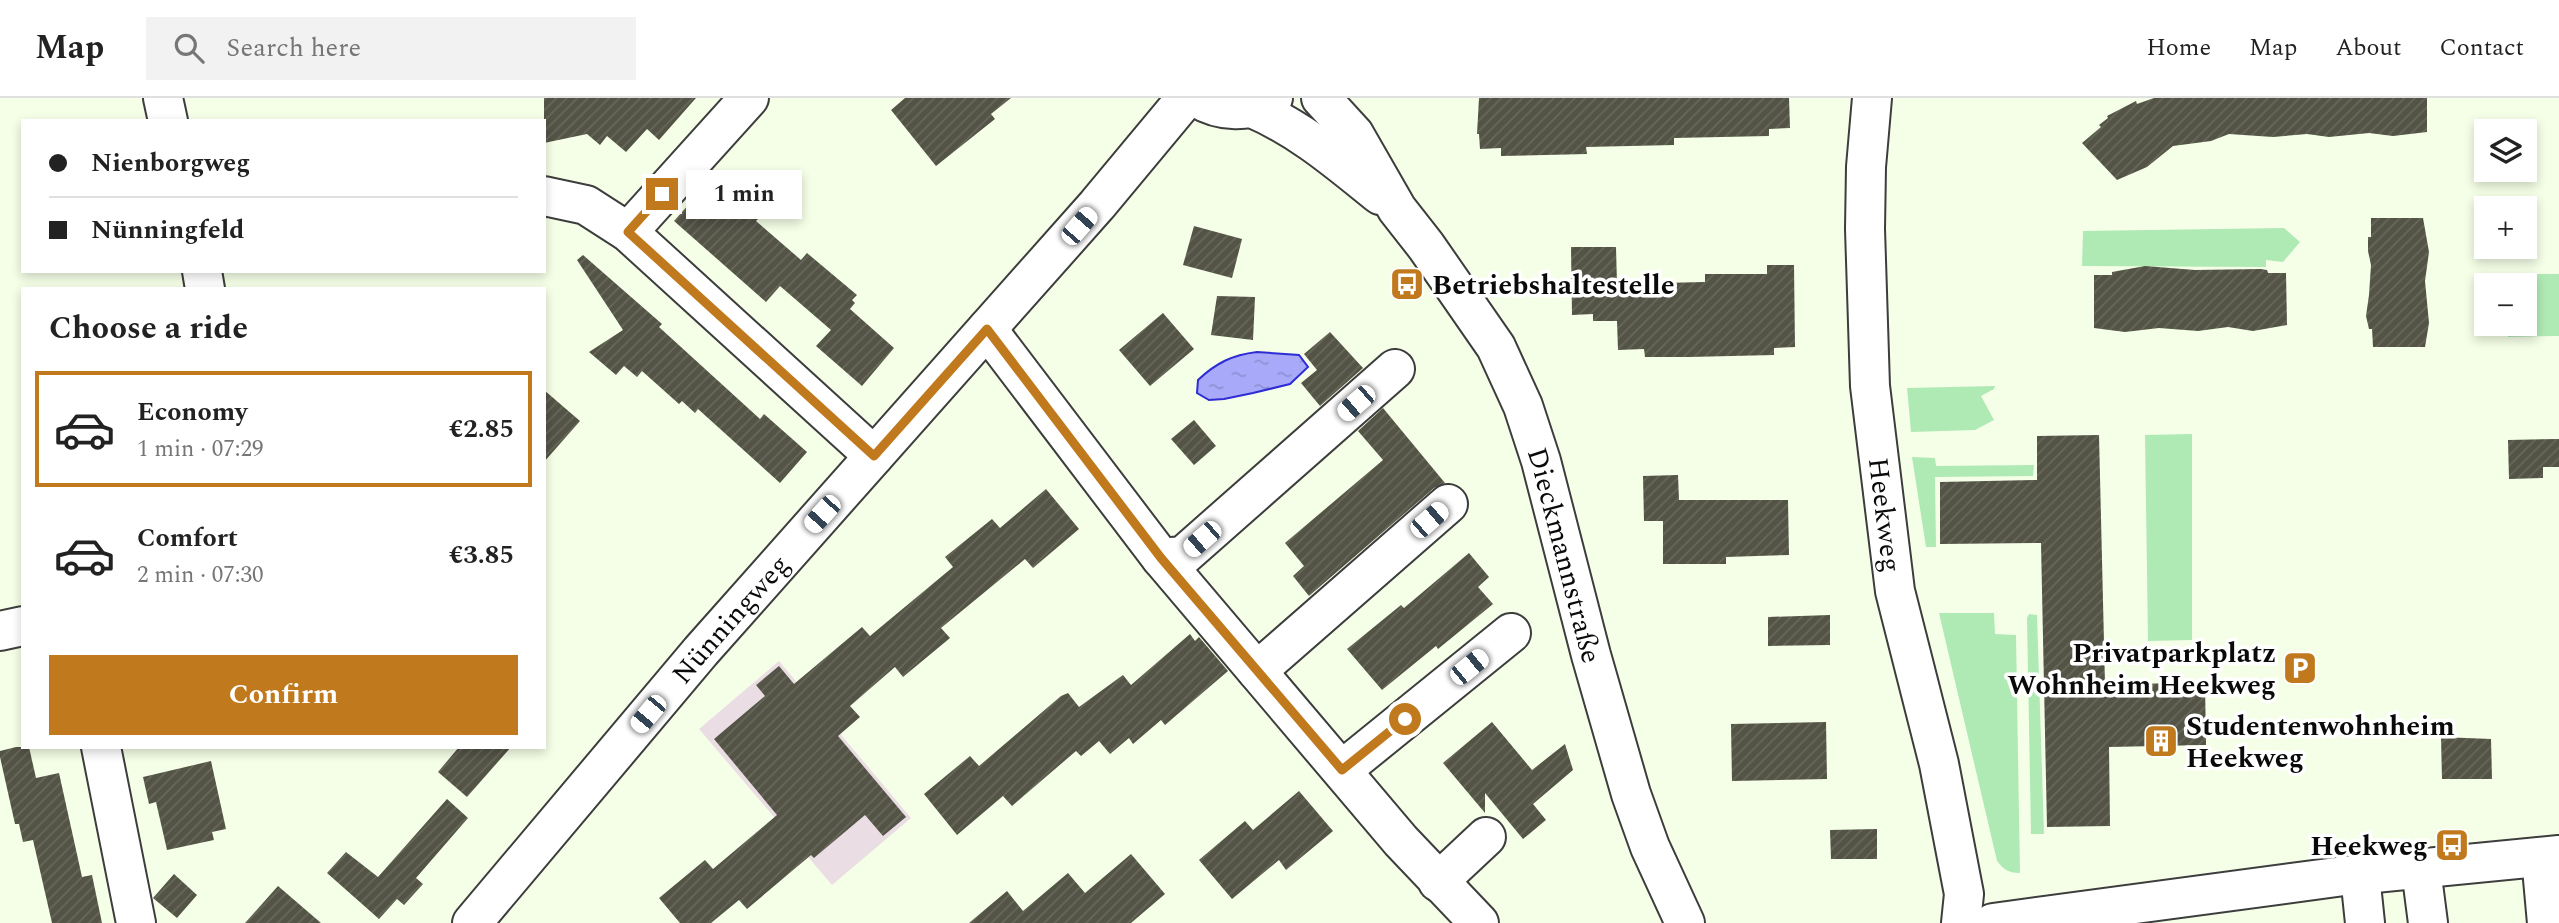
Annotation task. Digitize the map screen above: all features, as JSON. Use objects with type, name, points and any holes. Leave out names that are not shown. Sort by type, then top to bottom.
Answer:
[{"type":"street","points":[[163,98],[168,119]]},
{"type":"street","points":[[628,232],[749,98]]},
{"type":"street","name":"Nünningweg","points":[[472,923],[701,651],[1097,205],[1186,98]]},
{"type":"street","name":"Dieckmannstraße","points":[[1197,98],[1209,105],[1230,110],[1262,103],[1274,118],[1312,140],[1397,209]]},
{"type":"street","name":"Dieckmannstraße","points":[[1321,98],[1354,134],[1397,209],[1447,275],[1496,347],[1524,407],[1541,461],[1630,794],[1650,847],[1685,923]]},
{"type":"street","name":"Heekweg","points":[[1872,98],[1864,229],[1870,386],[1895,591],[1939,764],[1964,894],[1961,923]]},
{"type":"street","points":[[546,197],[586,205],[628,232],[874,456]]},
{"type":"street","points":[[987,329],[1161,558],[1438,882],[1479,923]]},
{"type":"street","points":[[1161,558],[1183,556],[1395,369]]},
{"type":"street","points":[[1257,671],[1448,504]]},
{"type":"street","points":[[0,631],[21,626]]},
{"type":"street","points":[[1342,770],[1511,633]]},
{"type":"street","points":[[101,749],[136,923]]},
{"type":"street","points":[[1438,882],[1486,837]]},
{"type":"street","points":[[1993,923],[2043,919],[2421,869],[2554,845],[2547,923]]},
{"type":"street","points":[[2421,869],[2428,923]]},
{"type":"street","points":[[2360,875],[2365,923]]},
{"type":"shaded area","points":[[779,661],[911,818],[832,885],[699,729]]},
{"type":"green space","points":[[2284,228],[2300,242],[2283,262],[2266,260],[2266,267],[2082,266],[2083,231]]},
{"type":"green space","points":[[2537,274],[2559,274],[2559,336],[2508,337],[2537,336]]},
{"type":"green space","points":[[1995,386],[1981,396],[1994,420],[1975,430],[1911,432],[1907,388]]},
{"type":"green space","points":[[2192,434],[2192,640],[2148,641],[2145,435]]},
{"type":"green space","points":[[1912,457],[1935,458],[1936,466],[2034,465],[2033,476],[1935,477],[1936,547],[1926,547]]},
{"type":"green space","points":[[1939,613],[1994,613],[1995,634],[2016,635],[2020,873],[2007,870],[1997,861]]},
{"type":"green space","points":[[2029,614],[2037,615],[2044,834],[2031,834]]},
{"type":"water","points":[[1257,352],[1299,355],[1308,367],[1290,384],[1253,393],[1209,400],[1197,393],[1198,380],[1211,369],[1240,355]]},
{"type":"building","points":[[544,98],[696,98],[659,140],[647,129],[626,152],[607,136],[600,145],[587,134],[546,143]]},
{"type":"building","points":[[905,98],[1011,98],[991,114],[995,119],[936,166],[891,110]]},
{"type":"building","points":[[1479,98],[1789,98],[1790,128],[1769,129],[1769,136],[1674,138],[1674,145],[1586,147],[1587,154],[1501,156],[1501,148],[1480,149],[1477,134]]},
{"type":"building","points":[[2154,98],[2427,98],[2427,132],[2393,136],[2369,133],[2329,137],[2307,134],[2273,137],[2229,134],[2211,141],[2173,146],[2147,167],[2117,180],[2082,143],[2101,127],[2099,125],[2107,116],[2136,101],[2137,104]]},
{"type":"building","points":[[716,174],[752,205],[749,208],[760,217],[756,221],[801,260],[807,253],[857,295],[852,300],[855,303],[850,309],[894,348],[862,386],[816,346],[831,330],[780,286],[766,302],[674,221]]},
{"type":"building","points":[[2371,218],[2423,218],[2429,252],[2425,281],[2429,323],[2425,347],[2373,347],[2372,329],[2369,329],[2366,316],[2371,265],[2368,237],[2371,237]]},
{"type":"building","points":[[1194,226],[1242,239],[1232,278],[1183,265]]},
{"type":"building","points":[[1571,247],[1616,247],[1617,284],[1705,282],[1705,274],[1767,274],[1767,265],[1794,265],[1795,347],[1774,348],[1774,355],[1689,357],[1645,357],[1644,349],[1618,350],[1617,321],[1593,321],[1593,314],[1572,315]]},
{"type":"building","points":[[583,255],[662,324],[659,327],[760,419],[764,414],[807,452],[780,483],[698,409],[695,413],[682,401],[679,404],[642,371],[637,377],[624,366],[616,375],[589,352],[623,330],[577,260]]},
{"type":"building","points":[[2145,266],[2195,270],[2261,269],[2267,270],[2268,273],[2286,273],[2287,325],[2253,331],[2228,327],[2198,331],[2159,328],[2125,332],[2094,328],[2094,275],[2112,275],[2112,272]]},
{"type":"building","points":[[1217,296],[1255,297],[1253,340],[1211,335]]},
{"type":"building","points":[[1163,313],[1194,349],[1150,386],[1119,350]]},
{"type":"building","points":[[1330,332],[1363,368],[1320,406],[1301,383],[1317,370],[1304,354]]},
{"type":"building","points":[[546,392],[580,421],[546,460]]},
{"type":"building","points":[[1383,408],[1445,483],[1434,488],[1309,596],[1293,576],[1304,566],[1285,543],[1383,460],[1358,431]]},
{"type":"building","points":[[1194,420],[1216,446],[1194,465],[1171,439]]},
{"type":"building","points":[[2099,435],[2105,684],[2205,683],[2206,745],[2109,747],[2110,826],[2047,827],[2041,543],[1940,544],[1940,482],[2037,480],[2037,436]]},
{"type":"building","points":[[2559,439],[2559,467],[2543,467],[2543,478],[2509,479],[2508,440]]},
{"type":"building","points":[[1678,475],[1679,500],[1788,500],[1789,555],[1726,557],[1726,564],[1663,564],[1663,521],[1644,521],[1643,476]]},
{"type":"building","points":[[1046,489],[1079,529],[1033,568],[1025,559],[941,628],[950,638],[903,677],[895,667],[850,706],[860,717],[838,736],[906,817],[883,836],[865,815],[814,858],[811,855],[747,909],[739,900],[711,923],[680,923],[659,898],[705,860],[713,869],[777,815],[714,739],[765,696],[756,685],[779,666],[794,684],[862,627],[870,636],[953,567],[945,557],[992,519],[1000,528]]},
{"type":"building","points":[[1469,553],[1489,577],[1478,587],[1493,604],[1382,690],[1347,649],[1401,605],[1404,608]]},
{"type":"building","points":[[1830,615],[1830,645],[1768,646],[1768,617]]},
{"type":"building","points":[[1190,634],[1195,641],[1199,637],[1228,671],[1165,725],[1161,720],[1133,744],[1129,738],[1110,754],[1099,741],[1081,756],[1076,751],[1012,806],[1003,796],[957,835],[924,794],[970,756],[979,766],[1061,696],[1068,693],[1079,707],[1123,675],[1131,685]]},
{"type":"building","points":[[1492,722],[1532,770],[1565,744],[1573,770],[1533,804],[1546,820],[1523,839],[1485,793],[1485,813],[1443,763]]},
{"type":"building","points":[[1826,722],[1827,779],[1732,781],[1731,724]]},
{"type":"building","points":[[2441,737],[2491,739],[2492,779],[2442,779]]},
{"type":"building","points":[[16,747],[29,749],[36,778],[59,773],[82,877],[92,875],[102,923],[52,923],[33,840],[23,842],[19,824],[15,824],[0,751]]},
{"type":"building","points":[[457,749],[509,749],[467,797],[438,772]]},
{"type":"building","points":[[211,761],[226,829],[212,832],[214,840],[167,850],[156,802],[149,804],[143,777]]},
{"type":"building","points":[[1299,791],[1333,831],[1286,870],[1279,860],[1232,899],[1199,860],[1245,821],[1253,830]]},
{"type":"building","points":[[447,799],[468,818],[416,878],[423,884],[404,905],[397,899],[379,919],[327,873],[346,852],[378,877]]},
{"type":"building","points":[[1877,829],[1877,859],[1831,859],[1830,830]]},
{"type":"building","points":[[1131,854],[1165,894],[1131,923],[969,923],[1007,891],[1023,911],[1068,873],[1085,893]]},
{"type":"building","points":[[174,874],[197,895],[177,918],[153,898]]},
{"type":"building","points":[[278,886],[321,923],[245,923]]},
{"type":"place","name":"Betriebshaltestelle","points":[[1407,284]]},
{"type":"place","name":"Privatparkplatz Wohnheim Heekweg","points":[[2300,668]]},
{"type":"place","name":"Studentenwohnheim Heekweg","points":[[2161,741]]},
{"type":"place","name":"Heekweg","points":[[2452,845]]},
{"type":"route","points":[[662,194],[628,232],[874,456],[987,329],[1134,525],[1342,770],[1405,719]]}]
